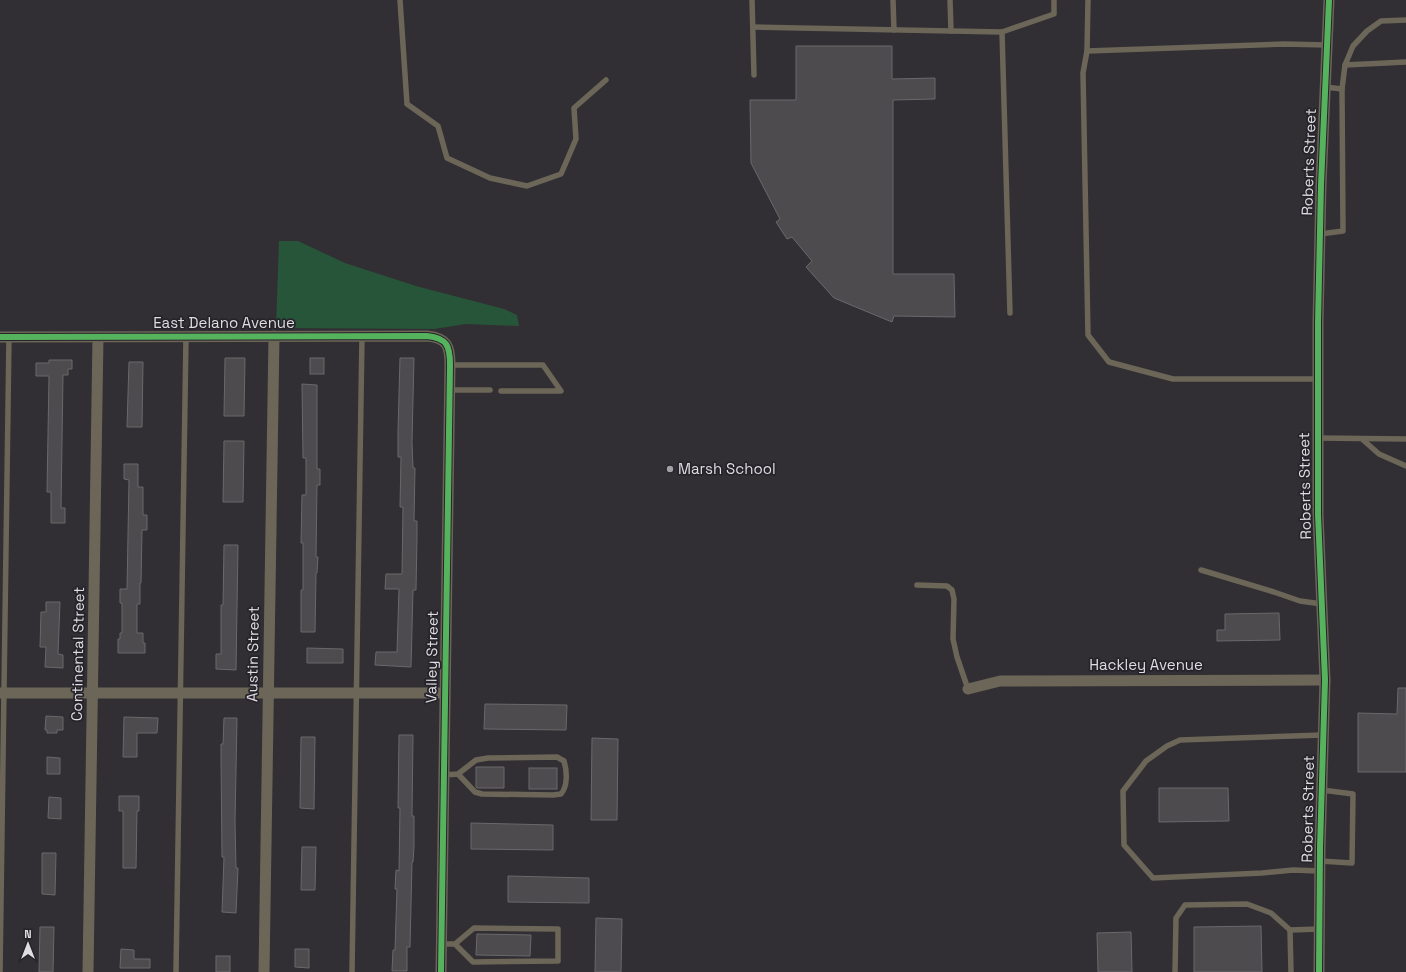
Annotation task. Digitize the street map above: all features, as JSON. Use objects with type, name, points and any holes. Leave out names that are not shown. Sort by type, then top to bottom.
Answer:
[{"type":"street","name":"Roberts Street","points":[[1320,972],[1320,866],[1325,680],[1318,514],[1318,379],[1320,234],[1329,0]]},
{"type":"street","name":"Austin Street","points":[[264,972],[274,336]]},
{"type":"street","name":"East Delano Avenue","points":[[4,337],[362,336],[433,337],[439,338],[447,343]]},
{"type":"street","name":"Continental Street","points":[[88,972],[98,337]]},
{"type":"street","name":"Valley Street","points":[[441,972],[444,693],[450,390],[449,348],[447,343]]},
{"type":"street","name":"Hackley Avenue","points":[[968,690],[1000,681],[1325,680]]},
{"type":"street","points":[[2,693],[444,693]]},
{"type":"lane","points":[[400,0],[407,104],[438,126],[447,158],[490,178],[527,186],[561,174],[576,139],[574,108],[606,80]]},
{"type":"lane","points":[[752,0],[754,75]]},
{"type":"lane","points":[[893,0],[894,30]]},
{"type":"lane","points":[[950,0],[952,31]]},
{"type":"lane","points":[[753,27],[1002,32],[1054,14],[1054,0]]},
{"type":"lane","points":[[1088,0],[1087,51],[1083,72],[1088,335],[1109,362],[1173,379],[1318,379]]},
{"type":"lane","points":[[1320,234],[1343,231],[1342,89],[1345,65],[1353,46],[1367,31],[1381,21],[1406,20]]},
{"type":"lane","points":[[1002,32],[1010,313]]},
{"type":"lane","points":[[1087,51],[1284,44],[1327,45]]},
{"type":"lane","points":[[1345,65],[1406,62]]},
{"type":"lane","points":[[1325,87],[1342,89]]},
{"type":"lane","points":[[352,972],[362,336]]},
{"type":"lane","points":[[0,972],[4,337]]},
{"type":"lane","points":[[176,972],[186,337]]},
{"type":"lane","points":[[450,366],[544,365],[561,391],[501,391]]},
{"type":"lane","points":[[450,390],[490,390]]},
{"type":"lane","points":[[1318,438],[1406,439]]},
{"type":"lane","points":[[1362,438],[1379,454],[1406,466]]},
{"type":"lane","points":[[1201,570],[1300,601],[1322,604]]},
{"type":"lane","points":[[917,585],[947,586],[952,590],[954,599],[953,638],[957,657],[968,690]]},
{"type":"lane","points":[[1322,790],[1353,794],[1352,862],[1262,873],[1153,878],[1124,845],[1123,791],[1146,761],[1167,746],[1180,740],[1323,735]]},
{"type":"lane","points":[[444,774],[458,774],[476,760],[488,758],[557,757],[564,761],[566,769],[565,790],[562,794],[482,794],[475,792],[458,774]]},
{"type":"lane","points":[[1175,972],[1176,918],[1186,905],[1247,904],[1271,913],[1290,930],[1320,929]]},
{"type":"lane","points":[[441,944],[455,944],[474,928],[558,929],[558,961],[473,962],[455,944]]},
{"type":"lane","points":[[1290,930],[1291,972]]},
{"type":"green space","points":[[279,241],[298,241],[345,263],[416,286],[504,309],[517,315],[519,326],[466,324],[434,329],[276,328]]},
{"type":"building","points":[[796,46],[892,46],[892,79],[935,78],[935,99],[893,100],[893,274],[954,274],[955,317],[894,316],[892,322],[834,298],[806,267],[812,261],[792,237],[787,239],[776,222],[780,219],[751,163],[750,100],[796,100]]},
{"type":"building","points":[[225,358],[245,358],[244,416],[224,416]]},
{"type":"building","points":[[310,358],[324,358],[324,374],[310,374]]},
{"type":"building","points":[[400,358],[414,358],[412,442],[413,468],[415,468],[414,521],[417,521],[417,537],[416,590],[413,590],[411,667],[375,665],[376,652],[397,652],[399,589],[385,589],[386,574],[402,574],[403,507],[400,507],[401,457],[398,457]]},
{"type":"building","points":[[49,360],[72,360],[72,369],[68,369],[68,375],[63,375],[61,508],[65,508],[65,523],[51,523],[51,492],[47,492],[49,376],[36,376],[36,363],[49,363]]},
{"type":"building","points":[[129,362],[143,362],[142,427],[127,427]]},
{"type":"building","points":[[302,384],[317,385],[317,469],[320,469],[320,485],[317,485],[316,557],[318,557],[316,573],[315,632],[301,632],[301,590],[303,590],[303,543],[301,543],[302,495],[306,495],[306,458],[303,458]]},
{"type":"building","points":[[224,441],[244,441],[243,502],[223,502]]},
{"type":"building","points":[[124,464],[138,464],[138,487],[143,487],[143,515],[147,515],[147,530],[142,530],[140,604],[137,604],[137,633],[143,633],[145,653],[118,653],[118,639],[120,639],[120,633],[122,633],[122,603],[120,603],[120,589],[127,589],[129,480],[124,479]]},
{"type":"building","points":[[224,545],[238,545],[236,670],[216,669],[216,654],[221,654],[221,605],[223,605]]},
{"type":"building","points":[[46,602],[60,602],[58,654],[63,655],[63,668],[45,667],[46,647],[40,647],[41,612],[46,612]]},
{"type":"building","points":[[1279,613],[1280,640],[1217,641],[1217,630],[1225,630],[1225,614]]},
{"type":"building","points":[[307,648],[343,649],[343,663],[307,663]]},
{"type":"building","points":[[1398,688],[1406,688],[1406,772],[1358,772],[1358,713],[1397,714]]},
{"type":"building","points":[[485,704],[567,705],[566,730],[484,729]]},
{"type":"building","points":[[46,716],[63,717],[63,730],[57,730],[57,733],[47,733],[47,730],[45,730]]},
{"type":"building","points":[[124,717],[158,718],[157,733],[137,733],[137,757],[123,757]]},
{"type":"building","points":[[224,718],[237,718],[235,822],[236,868],[238,868],[236,913],[222,912],[224,857],[222,857],[221,744],[223,744]]},
{"type":"building","points":[[399,735],[413,735],[412,816],[414,816],[414,847],[412,862],[410,947],[407,947],[407,971],[392,971],[393,950],[395,950],[397,889],[395,889],[396,870],[399,871]]},
{"type":"building","points":[[301,737],[315,737],[314,809],[300,808]]},
{"type":"building","points":[[592,738],[618,739],[617,820],[591,820]]},
{"type":"building","points":[[47,757],[60,758],[60,774],[47,774]]},
{"type":"building","points":[[476,767],[504,767],[504,788],[477,788]]},
{"type":"building","points":[[529,768],[557,768],[557,789],[529,789]]},
{"type":"building","points":[[1159,788],[1228,788],[1229,821],[1159,822]]},
{"type":"building","points":[[119,796],[139,796],[139,811],[137,811],[136,868],[123,868],[123,811],[119,811]]},
{"type":"building","points":[[49,797],[61,798],[61,819],[48,818]]},
{"type":"building","points":[[471,823],[553,825],[553,850],[471,849]]},
{"type":"building","points":[[302,847],[316,847],[315,890],[301,890]]},
{"type":"building","points":[[42,853],[56,853],[55,895],[42,894]]},
{"type":"building","points":[[508,876],[589,878],[589,903],[508,902]]},
{"type":"building","points":[[596,918],[622,919],[621,972],[595,972]]},
{"type":"building","points":[[1261,926],[1262,972],[1194,972],[1194,927]]},
{"type":"building","points":[[40,927],[54,927],[53,972],[39,972]]},
{"type":"building","points":[[1131,932],[1132,972],[1098,972],[1097,933]]},
{"type":"building","points":[[477,934],[531,935],[530,956],[476,955]]},
{"type":"building","points":[[121,949],[134,950],[134,959],[150,959],[150,968],[120,968]]},
{"type":"building","points":[[295,949],[309,949],[309,968],[295,967]]},
{"type":"building","points":[[216,956],[230,956],[230,972],[216,972]]},
{"type":"cycle path","points":[[1319,972],[1320,848],[1325,680],[1318,514],[1318,323],[1321,185],[1329,0]]},
{"type":"cycle path","points":[[0,337],[427,336],[444,341],[448,348],[450,365],[441,972]]},
{"type":"place","name":"Marsh School","points":[[670,469]]}]
